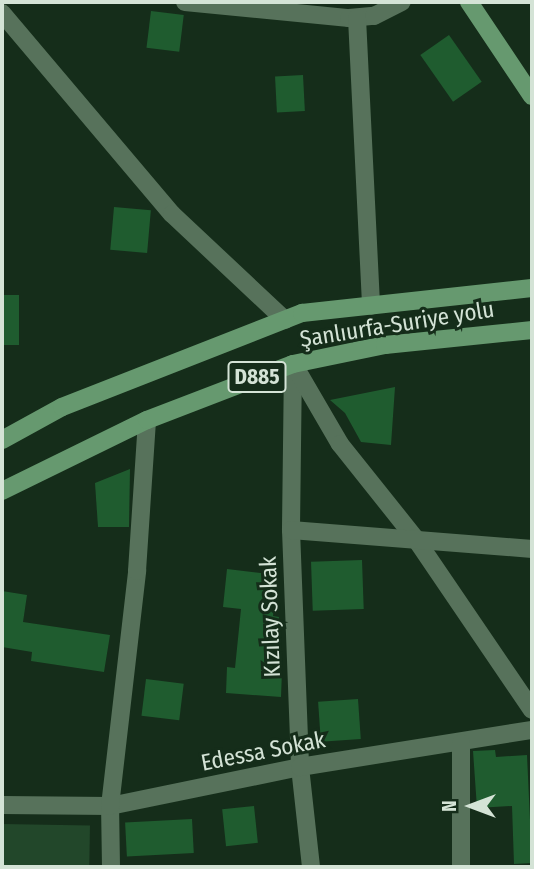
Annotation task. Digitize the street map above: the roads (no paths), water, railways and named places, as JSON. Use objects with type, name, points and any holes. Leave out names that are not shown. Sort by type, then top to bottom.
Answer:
[{"type":"main road","points":[[469,2],[532,96]]},
{"type":"main road","name":"Şanlıurfa-Suriye yolu","points":[[2,440],[62,407],[302,313],[532,288]]},
{"type":"main road","name":"Şanlıurfa-Suriye yolu","points":[[2,491],[146,420],[293,364],[385,345],[532,330]]},
{"type":"street","points":[[2,7],[7,2]]},
{"type":"street","points":[[186,2],[320,9],[357,18],[374,16],[402,2]]},
{"type":"street","points":[[2,13],[172,214],[285,320]]},
{"type":"street","points":[[357,18],[371,306]]},
{"type":"street","points":[[293,364],[340,444],[415,538],[532,710]]},
{"type":"street","name":"Kızılay Sokak","points":[[293,364],[291,530],[300,767],[311,867]]},
{"type":"street","points":[[111,867],[110,806],[137,571],[146,420]]},
{"type":"street","points":[[291,530],[532,549]]},
{"type":"street","name":"Edessa Sokak","points":[[2,805],[110,806],[300,767],[532,730]]},
{"type":"street","points":[[461,743],[461,867]]}]
